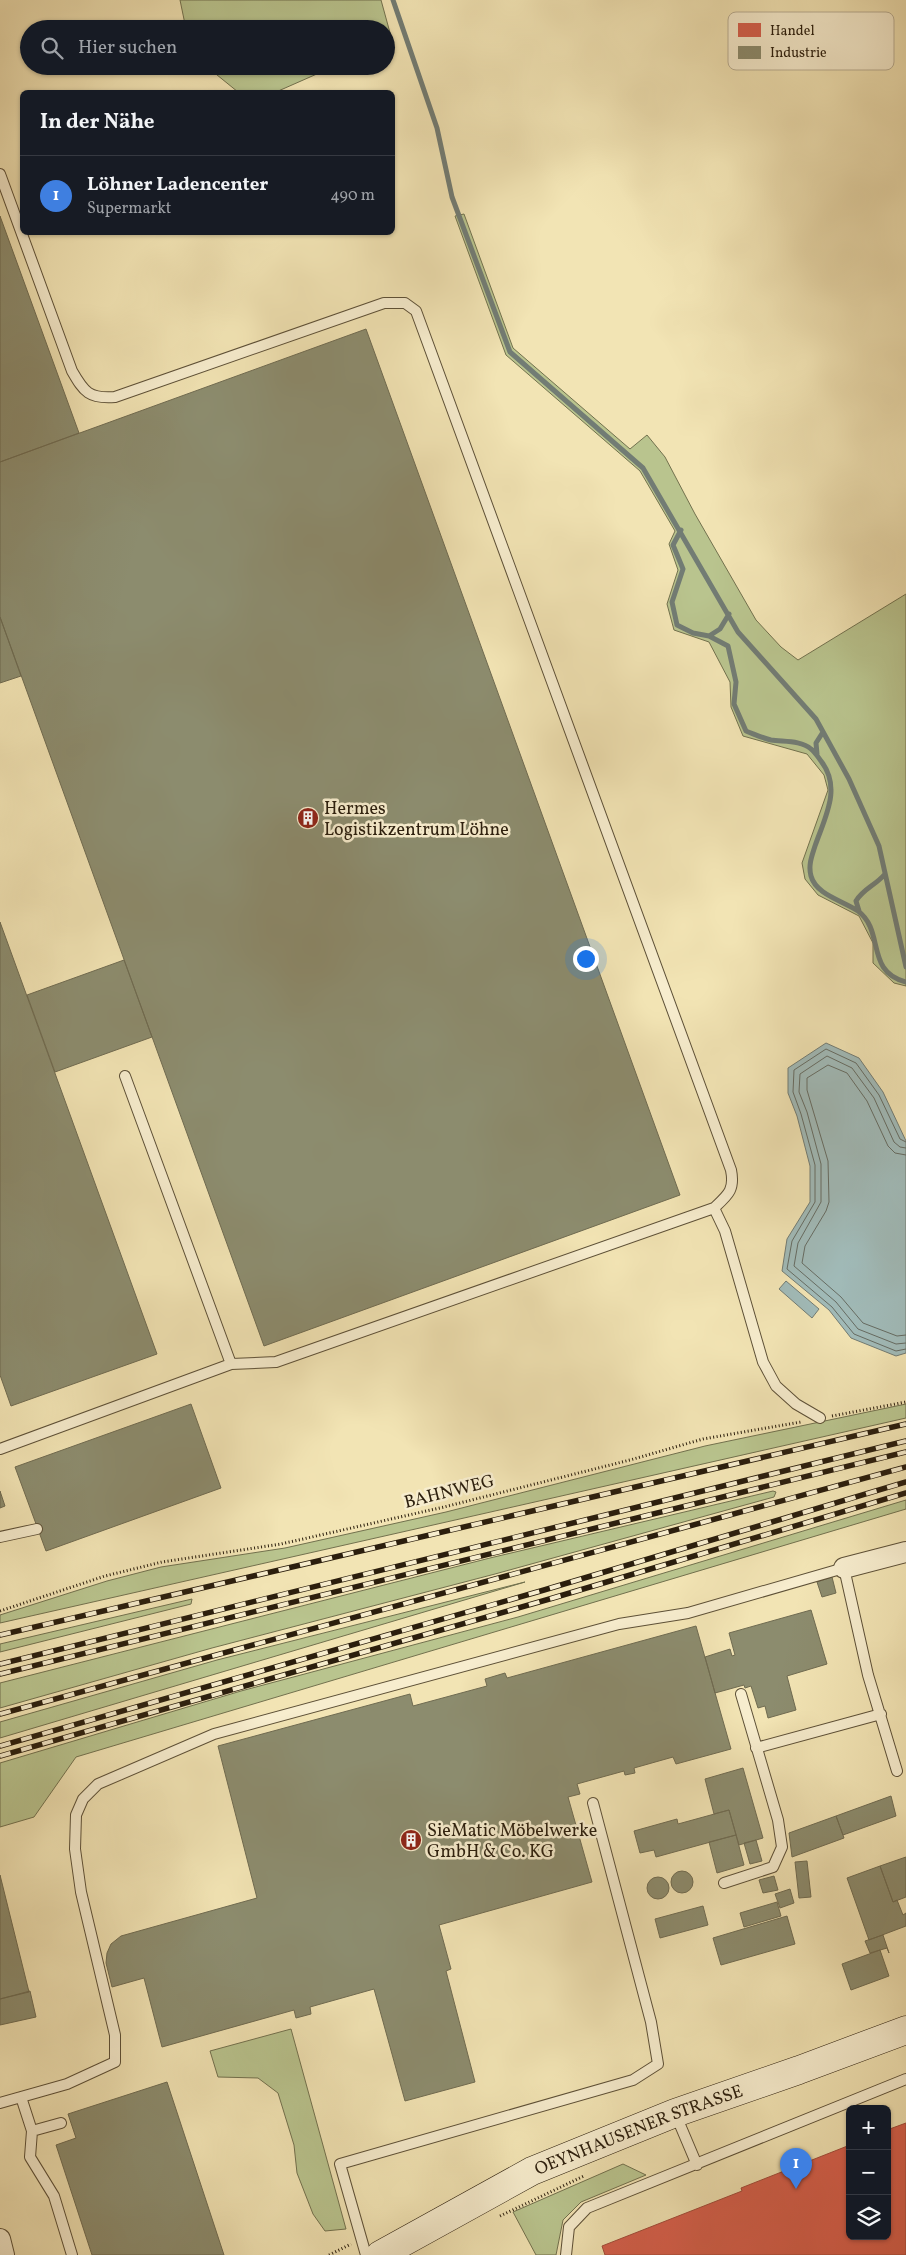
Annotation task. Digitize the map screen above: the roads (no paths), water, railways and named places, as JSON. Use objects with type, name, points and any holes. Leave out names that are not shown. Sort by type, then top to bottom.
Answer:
[{"type":"main road","name":"OEYNHAUSENER STRASSE","points":[[380,2255],[532,2171],[674,2113],[799,2070],[906,2030]]},
{"type":"street","points":[[844,1568],[906,1552]]},
{"type":"street","points":[[0,2239],[4,2255]]},
{"type":"lane","points":[[0,174],[20,229]]},
{"type":"lane","points":[[0,1449],[231,1364],[276,1362],[714,1208],[726,1197],[734,1184],[731,1170],[416,311],[405,304],[384,303],[376,305],[115,397],[99,398],[83,390],[72,371],[22,235]]},
{"type":"lane","points":[[125,1076],[231,1364]]},
{"type":"lane","points":[[714,1208],[725,1231],[763,1362],[776,1386],[796,1404],[820,1418]]},
{"type":"lane","points":[[0,1537],[38,1528]]},
{"type":"lane","points":[[0,2103],[67,2084],[115,2062],[114,2035],[81,1892],[75,1849],[76,1815],[83,1799],[98,1784],[214,1734],[619,1624],[688,1613],[844,1568],[868,1675],[897,1772]]},
{"type":"lane","points":[[724,1883],[773,1867],[782,1847],[778,1820],[741,1694]]},
{"type":"lane","points":[[756,1748],[881,1714]]},
{"type":"lane","points":[[366,2255],[340,2164],[633,2080],[658,2064],[651,2022],[593,1803]]},
{"type":"lane","points":[[566,2255],[569,2228],[587,2208],[906,2079]]},
{"type":"lane","points":[[21,2097],[32,2132],[30,2157],[54,2196],[72,2255]]},
{"type":"lane","points":[[674,2113],[696,2165]]},
{"type":"lane","points":[[32,2132],[61,2123]]},
{"type":"water","points":[[826,1043],[859,1058],[883,1092],[906,1141],[906,1353],[896,1356],[851,1338],[829,1310],[782,1271],[787,1239],[810,1202],[810,1166],[797,1116],[788,1093],[788,1068]]},
{"type":"water","points":[[786,1281],[819,1309],[812,1318],[779,1289]]},
{"type":"waterway","points":[[393,0],[437,128],[452,197],[510,352],[643,468],[738,632],[816,719],[849,779],[879,846],[906,967]]},
{"type":"waterway","points":[[681,530],[673,545],[683,569],[672,602],[677,625],[693,633],[709,636],[728,646],[736,682],[734,704],[746,731],[771,740],[802,744],[812,750],[821,761],[827,771],[831,792],[830,803],[811,861],[811,876],[814,883],[824,893],[852,907],[866,919],[885,970],[893,977],[906,982]]},
{"type":"waterway","points":[[709,636],[720,629],[729,614]]},
{"type":"waterway","points":[[817,754],[816,743],[823,732]]},
{"type":"waterway","points":[[859,911],[856,901],[885,874]]},
{"type":"railway","points":[[0,1635],[906,1424]]},
{"type":"railway","points":[[0,1664],[906,1441]]},
{"type":"railway","points":[[0,1674],[906,1452]]},
{"type":"railway","points":[[0,1714],[906,1467]]},
{"type":"railway","points":[[0,1746],[544,1590],[906,1482]]},
{"type":"railway","points":[[0,1756],[553,1598],[906,1493]]},
{"type":"place","name":"Hermes Logistikzentrum Löhne","points":[[308,818]]},
{"type":"place","name":"SieMatic Möbelwerke GmbH & Co. KG","points":[[411,1840]]},
{"type":"place","name":"Löhner Ladencenter","points":[[796,2189]]}]
